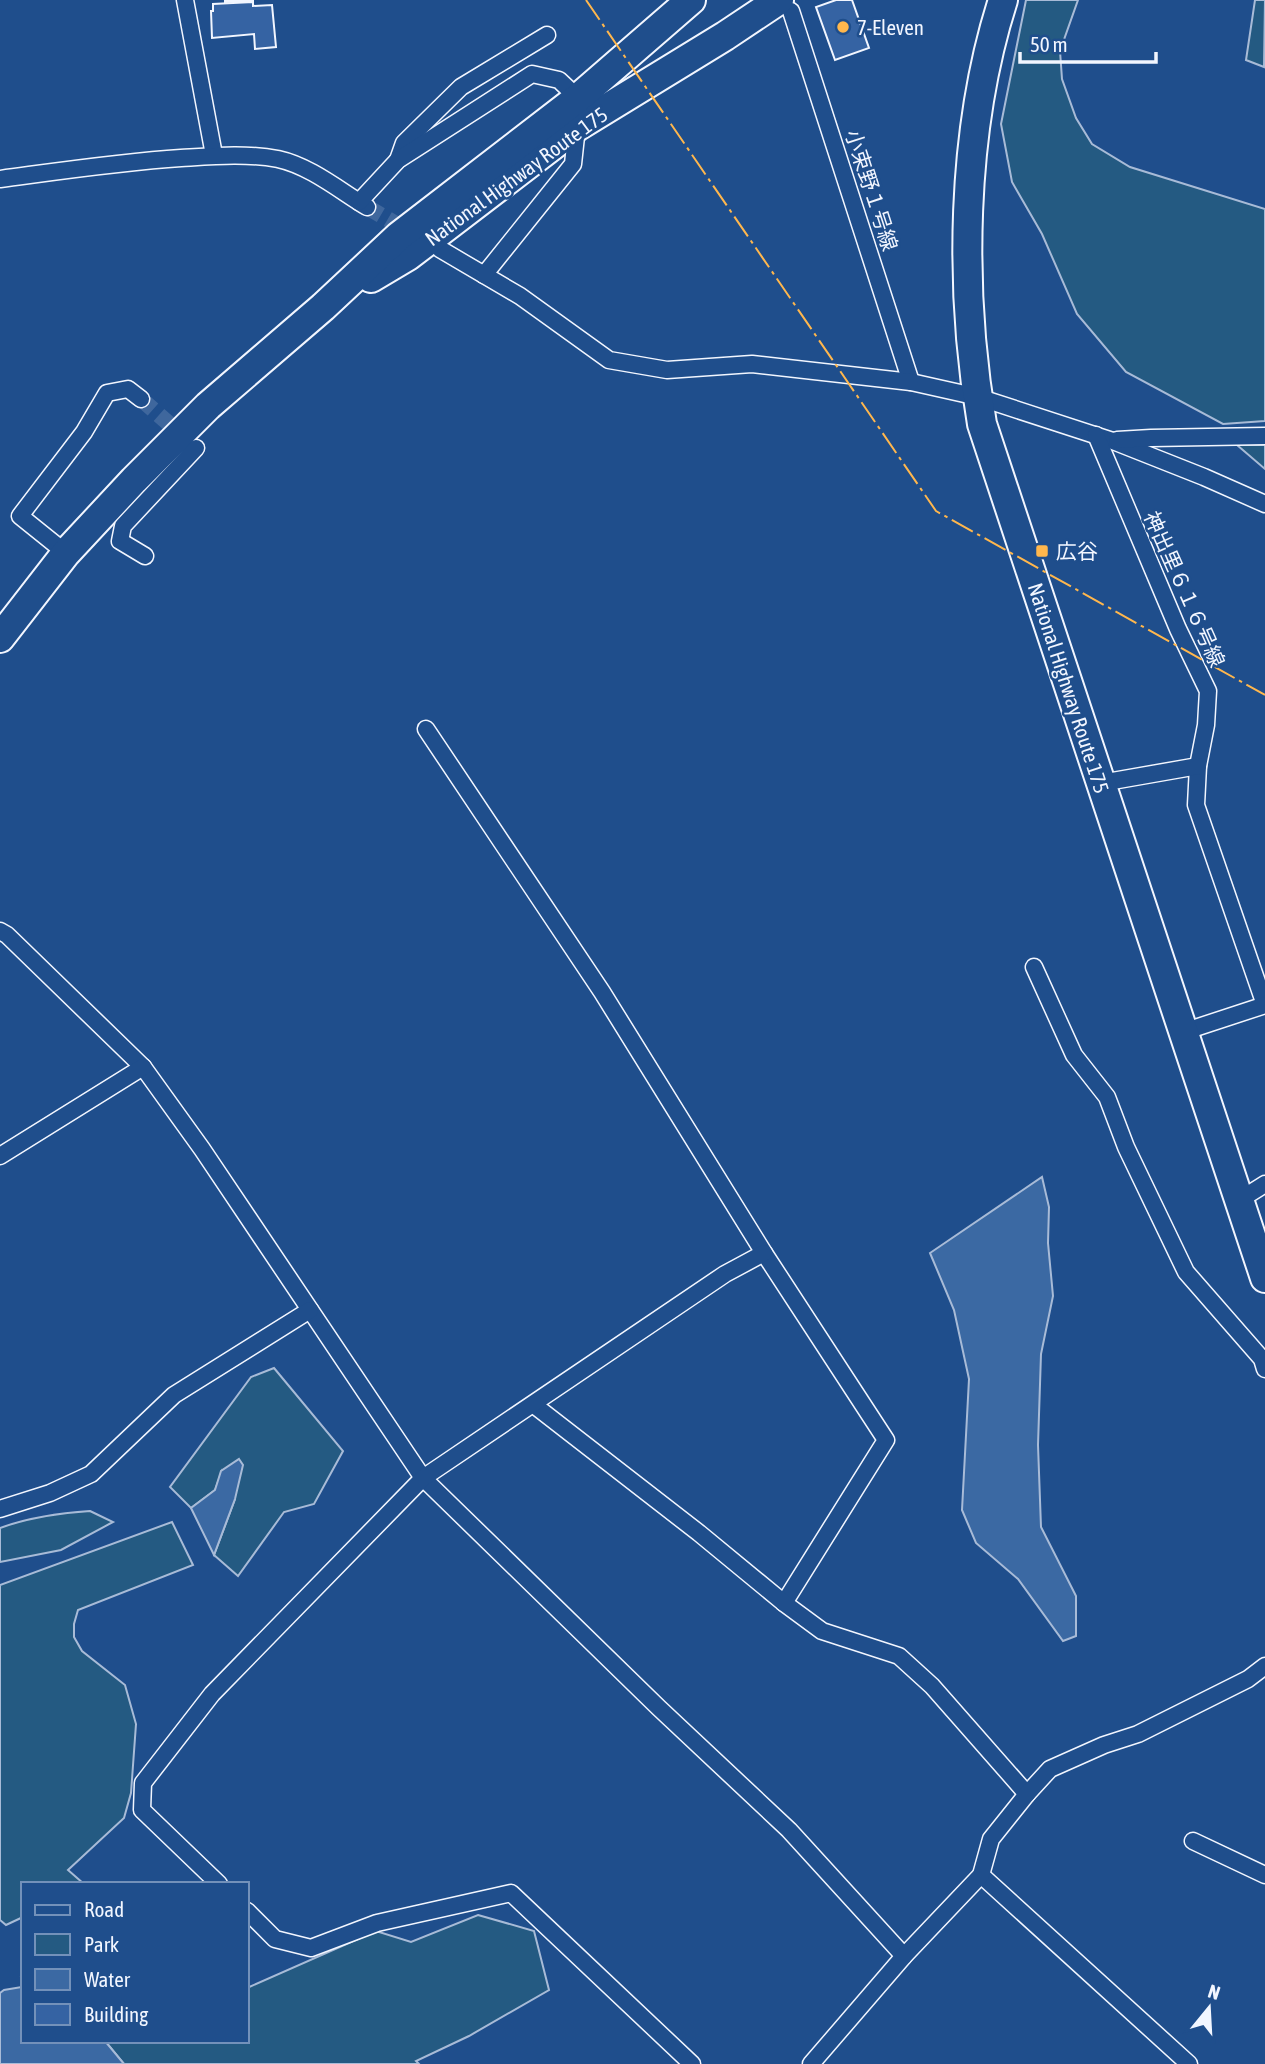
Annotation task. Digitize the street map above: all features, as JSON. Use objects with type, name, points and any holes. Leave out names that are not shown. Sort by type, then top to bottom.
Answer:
[{"type":"highway","name":"National Highway Route 175","points":[[0,638],[66,553],[208,405],[323,307],[399,236],[578,98],[691,0]]},
{"type":"highway","name":"National Highway Route 175","points":[[1003,0],[994,29],[978,113],[969,195],[968,305],[973,367],[982,424],[1265,1278]]},
{"type":"highway","name":"National Highway Route 175","points":[[323,307],[408,256],[578,125],[725,36],[785,6]]},
{"type":"street","points":[[185,0],[215,155]]},
{"type":"street","name":"小束野１号線","points":[[785,6],[891,314],[911,382]]},
{"type":"street","points":[[398,160],[404,143],[461,87],[547,35]]},
{"type":"street","points":[[0,179],[136,161],[215,155],[278,159],[306,169],[363,204],[398,160],[532,74],[559,80],[578,98]]},
{"type":"street","points":[[484,275],[573,164],[578,125]]},
{"type":"street","points":[[440,249],[520,296],[609,360],[667,370],[752,364],[911,382],[978,397],[1096,435],[1265,504]]},
{"type":"street","points":[[66,553],[20,516],[84,432],[107,393],[128,389],[141,399]]},
{"type":"street","name":"神出里６１６号線","points":[[1096,435],[1178,629],[1208,691],[1196,805],[1265,1005],[1183,1032]]},
{"type":"street","points":[[1113,441],[1265,436]]},
{"type":"street","points":[[145,556],[120,541],[123,526],[196,448]]},
{"type":"street","points":[[426,729],[602,992],[764,1253],[886,1440],[784,1603]]},
{"type":"street","points":[[1101,783],[1198,766]]},
{"type":"street","points":[[0,931],[143,1067],[202,1149],[424,1478],[659,1709],[789,1830],[904,1956]]},
{"type":"street","points":[[1034,967],[1074,1055],[1107,1097],[1126,1147],[1186,1272],[1254,1349],[1262,1359],[1265,1369]]},
{"type":"street","points":[[0,1156],[143,1067]]},
{"type":"street","points":[[1238,1201],[1265,1184]]},
{"type":"street","points":[[217,1882],[142,1810],[143,1783],[212,1694],[424,1478],[725,1273],[764,1253]]},
{"type":"street","points":[[0,1509],[50,1493],[91,1474],[174,1395],[310,1310]]},
{"type":"street","points":[[534,1405],[822,1631],[899,1657],[932,1686],[1027,1794]]},
{"type":"street","points":[[811,2064],[904,1956],[981,1875],[991,1839],[1050,1769],[1104,1745],[1138,1734],[1248,1679],[1265,1666]]},
{"type":"street","points":[[1193,1841],[1265,1875]]},
{"type":"street","points":[[981,1875],[1189,2064]]},
{"type":"street","points":[[248,1912],[275,1939],[311,1948],[377,1923],[511,1893],[692,2064]]},
{"type":"green space","points":[[1026,0],[1078,0],[1060,51],[1062,79],[1076,118],[1092,144],[1130,167],[1265,209],[1265,421],[1223,424],[1126,372],[1077,314],[1042,234],[1012,182],[1001,124]]},
{"type":"green space","points":[[1255,0],[1265,0],[1264,67],[1246,60]]},
{"type":"green space","points":[[1237,445],[1265,445],[1265,469]]},
{"type":"green space","points":[[274,1368],[343,1451],[314,1504],[284,1512],[238,1576],[214,1555],[235,1499],[222,1471],[215,1490],[191,1508],[170,1487],[251,1377]]},
{"type":"green space","points":[[90,1511],[113,1522],[61,1550],[0,1562],[0,1528],[45,1516]]},
{"type":"green space","points":[[172,1522],[193,1565],[78,1610],[74,1637],[82,1651],[125,1685],[136,1724],[131,1793],[124,1818],[68,1870],[82,1882],[21,1882],[21,1918],[6,1925],[0,1920],[0,1585]]},
{"type":"green space","points":[[478,1915],[534,1931],[549,1990],[469,2036],[416,2061],[419,2064],[124,2064],[107,2043],[248,2043],[248,1988],[376,1931],[411,1942]]},
{"type":"water","points":[[1042,1177],[1049,1207],[1048,1243],[1053,1296],[1041,1354],[1038,1445],[1041,1527],[1076,1596],[1076,1636],[1063,1641],[1018,1579],[976,1543],[962,1510],[969,1379],[954,1310],[930,1253]]},
{"type":"water","points":[[239,1459],[243,1465],[235,1499],[214,1555],[191,1508],[215,1490],[221,1471]]},
{"type":"water","points":[[21,1987],[21,2043],[107,2043],[124,2064],[0,2064],[0,1993]]},
{"type":"building","points":[[253,0],[253,1],[225,2]]},
{"type":"building","name":"7-Eleven","points":[[836,0],[852,0],[869,48],[835,60],[816,7]]},
{"type":"building","points":[[253,2],[253,6],[272,5],[276,47],[255,49],[254,34],[212,38],[213,4]]},
{"type":"tunnel","points":[[367,207],[410,232]]},
{"type":"tunnel","points":[[141,399],[184,437]]},
{"type":"power","points":[[586,0],[936,511],[1265,695]]},
{"type":"place","name":"7-Eleven","points":[[843,27]]},
{"type":"place","name":"広谷","points":[[1042,551]]}]
